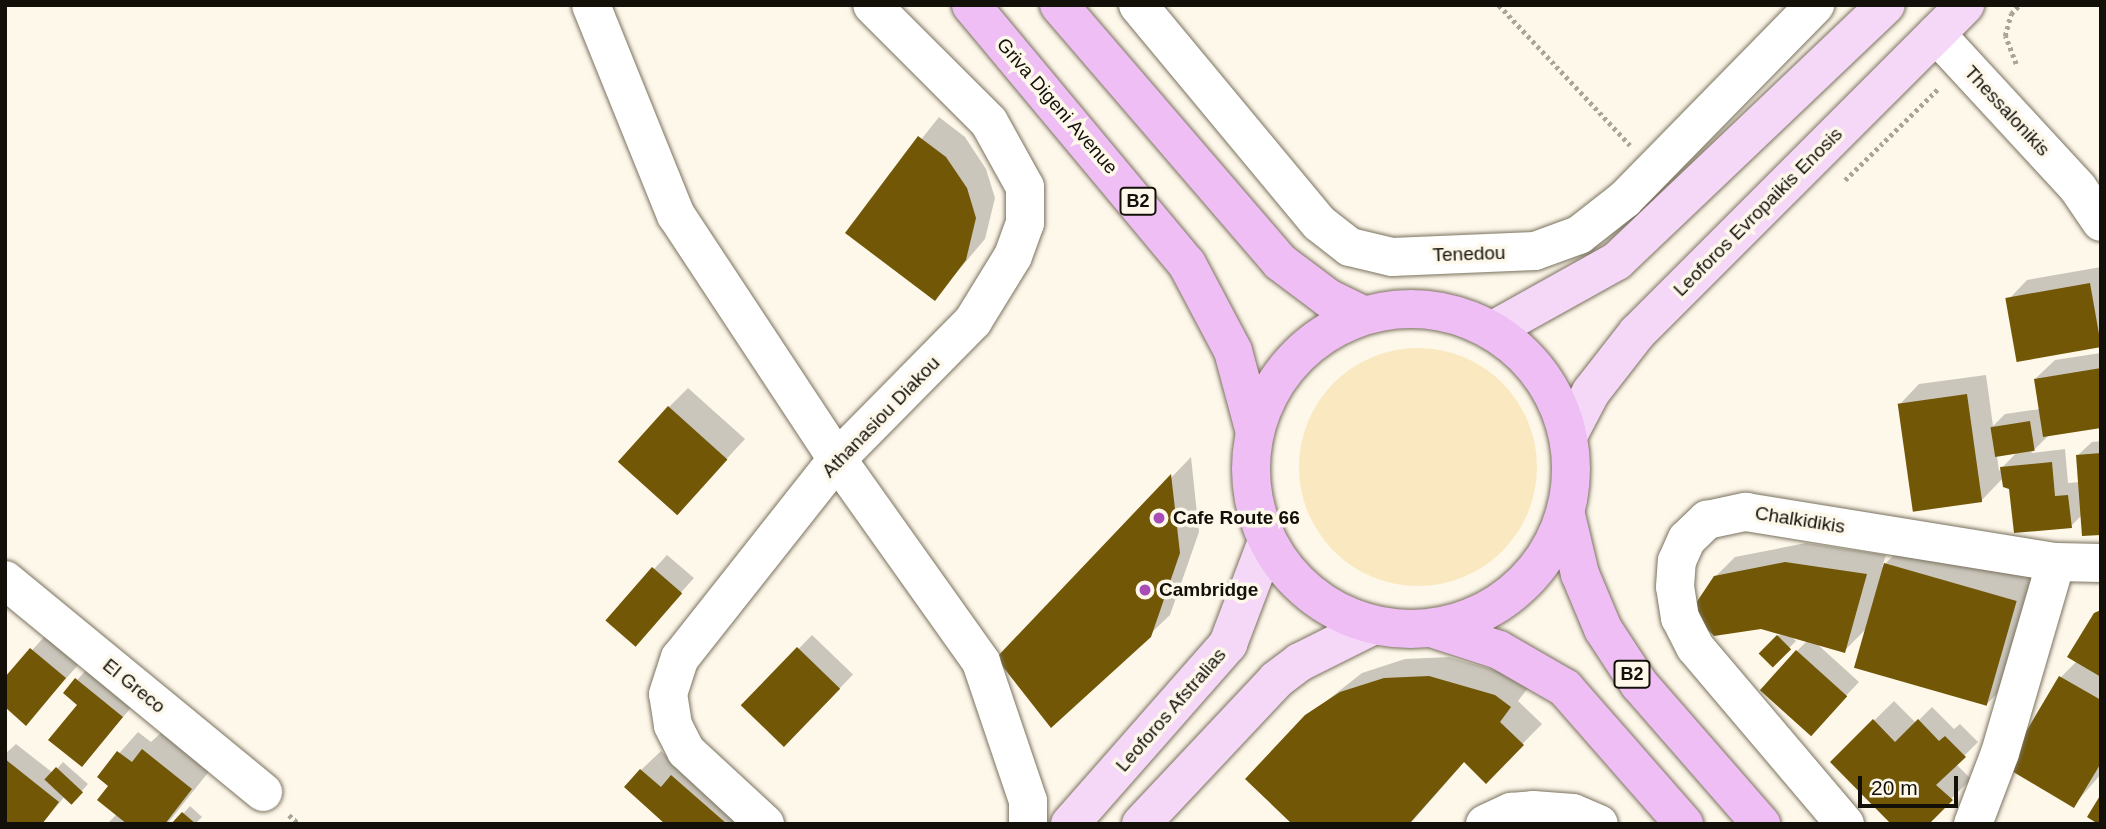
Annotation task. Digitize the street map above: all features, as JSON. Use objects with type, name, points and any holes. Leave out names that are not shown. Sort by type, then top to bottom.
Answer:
[{"type":"highway","name":"Griva Digeni Avenue","points":[[971,5],[1187,264],[1233,351],[1254,429]]},
{"type":"highway","points":[[1059,5],[1280,262],[1328,298],[1363,315]]},
{"type":"highway","name":"B2","points":[[1434,629],[1492,609],[1538,569],[1566,515],[1573,474],[1569,434],[1553,393],[1528,357],[1493,330],[1429,309],[1363,315],[1314,340],[1277,379],[1254,429],[1250,487],[1266,544],[1294,580],[1329,608],[1372,626],[1434,629],[1499,650],[1564,688],[1684,824]]},
{"type":"highway","name":"B2","points":[[1566,515],[1580,574],[1603,629],[1639,684],[1761,824]]},
{"type":"main road","points":[[1493,330],[1617,261],[1886,5]]},
{"type":"main road","name":"Leoforos Evropaikis Enosis","points":[[1569,434],[1591,392],[1637,333],[1965,5]]},
{"type":"main road","name":"Leoforos Afstralias","points":[[1070,824],[1228,645],[1266,544]]},
{"type":"main road","points":[[1141,824],[1276,680],[1300,662],[1372,626]]},
{"type":"street","points":[[591,5],[676,215],[837,459],[981,662],[1028,801],[1028,824]]},
{"type":"street","name":"Athanasiou Diakou","points":[[765,824],[686,751],[673,724],[668,694],[680,658],[837,459],[973,321],[1013,256],[1025,223],[1025,187],[989,122],[872,5]]},
{"type":"street","name":"Tenedou","points":[[1138,5],[1319,223],[1350,247],[1370,254],[1502,254],[1558,245],[1600,221],[1815,5]]},
{"type":"street","name":"Thessalonikis","points":[[1936,34],[2090,185],[2101,222]]},
{"type":"street","name":"Chalkidikis","points":[[1846,824],[1695,647],[1679,618],[1675,587],[1677,561],[1687,539],[1707,520],[1746,512],[2056,562],[2101,563]]},
{"type":"street","points":[[1973,824],[2000,753],[2056,562]]},
{"type":"street","name":"El Greco","points":[[5,580],[263,792]]},
{"type":"street","points":[[1485,824],[1511,812],[1533,810],[1573,813],[1599,824]]},
{"type":"path","points":[[1499,5],[1653,170]]},
{"type":"shaded area","points":[[1406,348],[1430,348],[1453,353],[1474,362],[1494,375],[1510,391],[1532,432],[1537,467],[1535,490],[1528,513],[1510,543],[1494,559],[1453,581],[1430,586],[1406,586],[1383,581],[1362,572],[1342,559],[1326,543],[1304,502],[1299,479],[1299,455],[1304,432],[1313,411],[1326,391],[1342,375],[1383,353]]},
{"type":"building","points":[[918,136],[946,157],[967,188],[976,218],[966,260],[935,301],[845,233]]},
{"type":"building","points":[[2090,283],[2101,347],[2017,362],[2005,298]]},
{"type":"building","points":[[2101,368],[2101,428],[2043,437],[2034,379]]},
{"type":"building","points":[[1967,394],[1982,502],[1913,512],[1898,404]]},
{"type":"building","points":[[668,406],[727,460],[677,515],[618,462]]},
{"type":"building","points":[[2030,421],[2035,451],[1995,457],[1990,427]]},
{"type":"building","points":[[2101,453],[2101,535],[2082,536],[2076,455]]},
{"type":"building","points":[[2052,462],[2055,496],[2068,495],[2072,528],[2014,533],[2009,489],[2003,487],[2000,467]]},
{"type":"building","points":[[1171,474],[1180,553],[1151,637],[1051,728],[996,658]]},
{"type":"building","points":[[1785,562],[1867,574],[1845,653],[1761,629],[1714,636],[1690,612],[1714,576]]},
{"type":"building","points":[[1884,563],[2017,601],[1987,706],[1854,668]]},
{"type":"building","points":[[652,567],[682,593],[636,647],[605,621]]},
{"type":"building","points":[[2101,610],[2101,677],[2067,657],[2094,613]]},
{"type":"building","points":[[1777,635],[1791,649],[1773,668],[1759,653]]},
{"type":"building","points":[[797,647],[840,689],[784,747],[741,705]]},
{"type":"building","points":[[30,648],[66,678],[26,726],[5,707],[5,677]]},
{"type":"building","points":[[1796,650],[1847,696],[1811,736],[1760,690]]},
{"type":"building","points":[[1429,676],[1495,695],[1511,707],[1500,722],[1524,745],[1486,784],[1464,762],[1409,824],[1292,824],[1245,779],[1305,715],[1340,692],[1384,678]]},
{"type":"building","points":[[2059,676],[2101,700],[2101,763],[2074,808],[2005,767]]},
{"type":"building","points":[[75,678],[123,717],[82,767],[48,740],[77,705],[63,693]]},
{"type":"building","points":[[1873,719],[1895,742],[1918,719],[1939,741],[1945,736],[1966,757],[1936,785],[1953,800],[1929,824],[1891,824],[1830,762]]},
{"type":"building","points":[[142,749],[192,789],[165,824],[127,824],[97,800],[108,786],[97,777],[117,751],[132,762]]},
{"type":"building","points":[[5,759],[59,802],[42,824],[5,824]]},
{"type":"building","points":[[56,767],[83,792],[71,805],[44,779]]},
{"type":"building","points":[[640,769],[661,787],[671,775],[727,824],[665,824],[624,787]]},
{"type":"building","points":[[2101,794],[2101,824],[2098,824],[2087,817]]},
{"type":"building","points":[[182,812],[196,824],[171,824]]},
{"type":"place","name":"Cafe Route 66","points":[[1159,518]]},
{"type":"place","name":"Cambridge","points":[[1145,590]]}]
